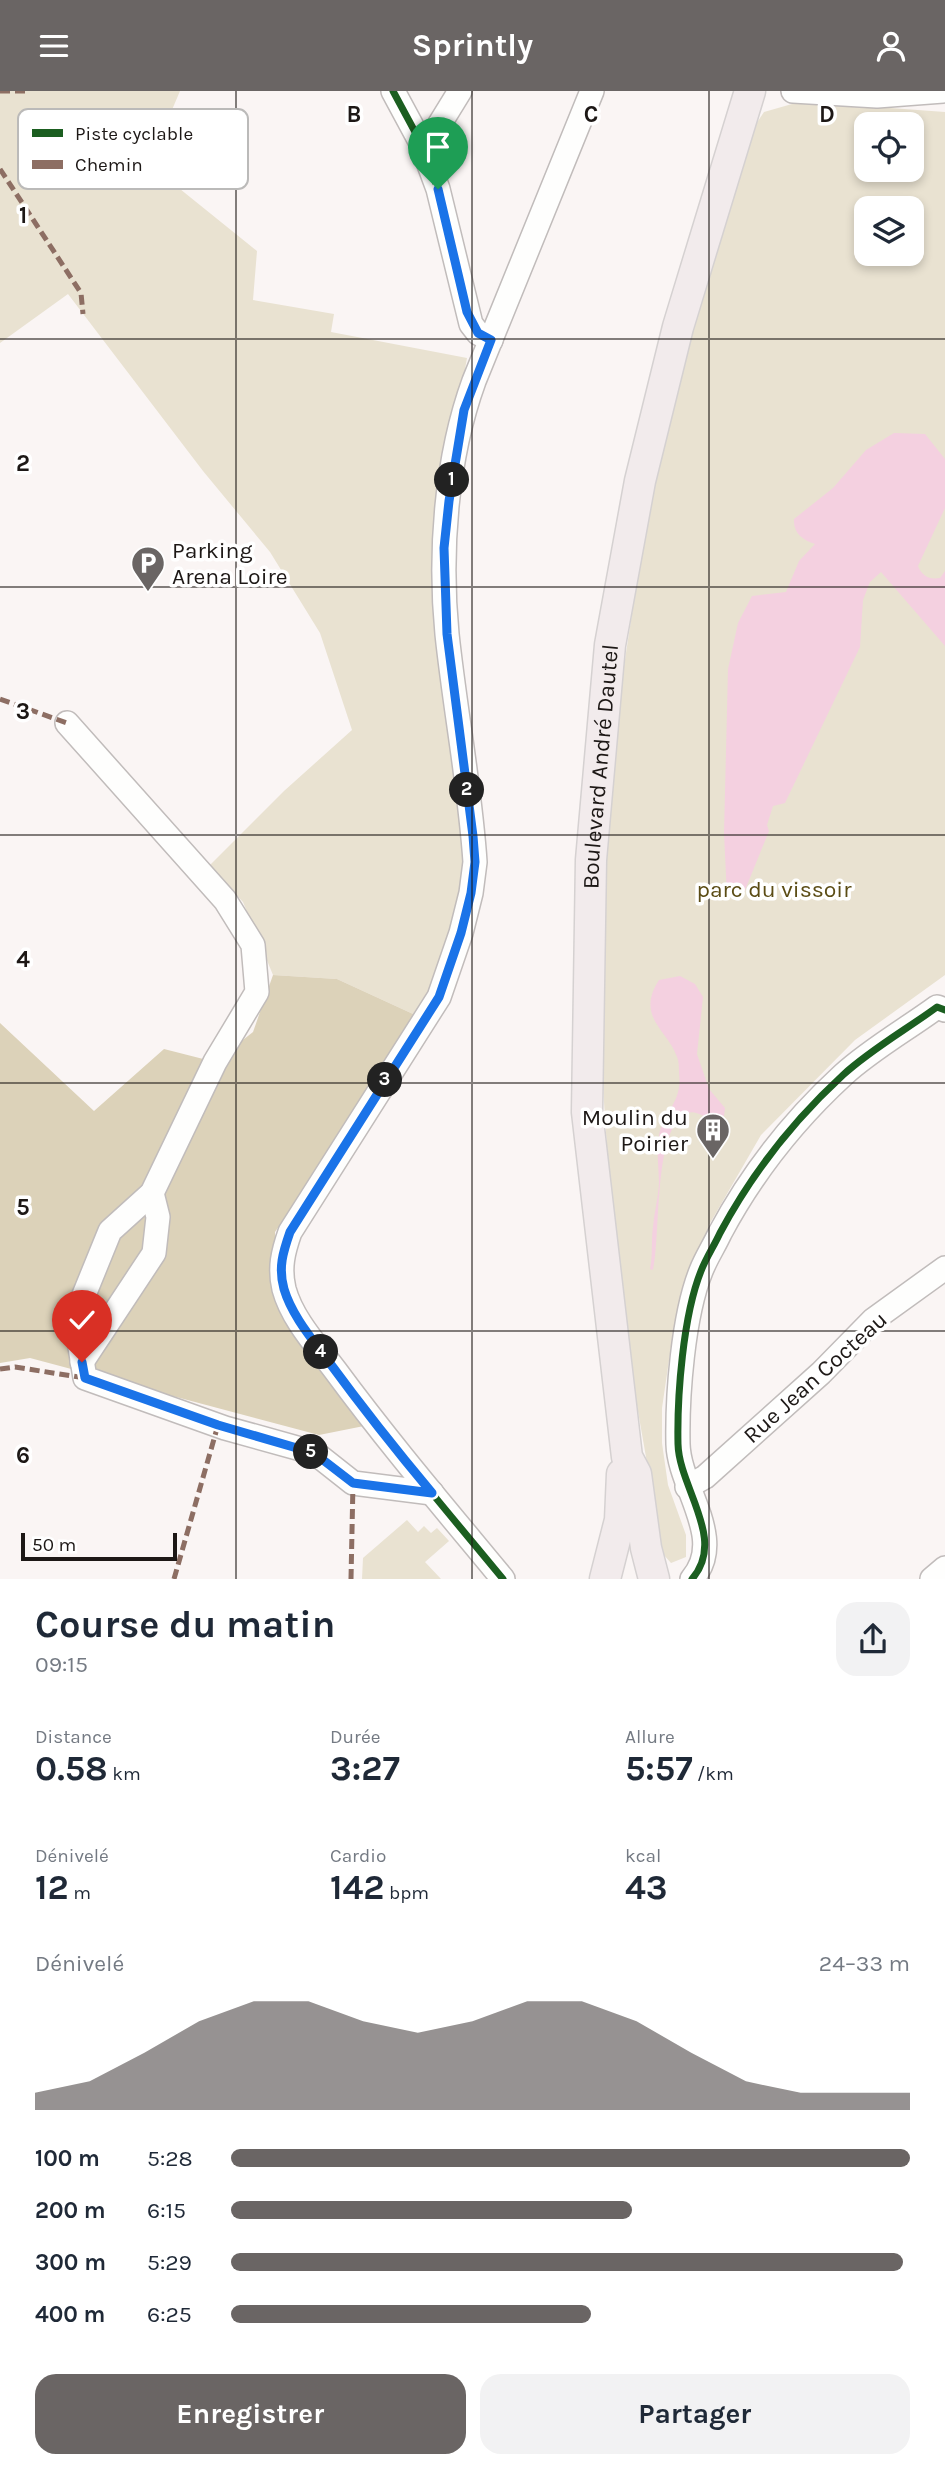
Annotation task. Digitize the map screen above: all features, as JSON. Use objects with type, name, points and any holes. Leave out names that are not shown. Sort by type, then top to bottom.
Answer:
[{"type":"main road","name":"Boulevard André Dautel","points":[[654,1579],[646,1548],[636,1474],[627,1457],[587,1112],[591,859],[610,645],[640,481],[678,327],[750,91]]},
{"type":"main road","name":"Boulevard André Dautel","points":[[605,1579],[620,1520],[622,1474],[627,1457]]},
{"type":"main road","points":[[623,1579],[645,1579]]},
{"type":"street","points":[[393,91],[421,143],[438,189],[467,312],[478,333],[491,340]]},
{"type":"street","points":[[421,143],[436,130],[460,91]]},
{"type":"street","points":[[503,1579],[374,1424],[307,1332],[285,1291],[281,1271],[282,1256],[290,1232],[439,997],[461,933],[475,862],[447,634],[444,548],[449,501],[464,410],[592,91]]},
{"type":"street","points":[[793,91],[877,96],[943,91]]},
{"type":"street","points":[[67,723],[225,900],[253,945],[257,992],[215,1062],[152,1193],[110,1231],[75,1317],[85,1378],[218,1425],[314,1453],[353,1483],[432,1493]]},
{"type":"street","points":[[692,1579],[702,1562],[705,1535],[681,1468],[678,1445],[684,1337],[700,1272],[738,1199],[779,1141],[844,1074],[937,1007],[945,1010]]},
{"type":"street","points":[[82,1362],[154,1253],[158,1217],[152,1193]]},
{"type":"street","name":"Rue Jean Cocteau","points":[[687,1487],[705,1477],[821,1373],[873,1320],[945,1268]]},
{"type":"street","points":[[932,1579],[945,1568]]},
{"type":"green space","points":[[0,91],[180,91],[172,109],[18,109],[18,189],[180,189],[257,251],[253,300],[334,314],[331,332],[467,358],[440,511],[470,879],[424,1019],[337,979],[273,975],[243,902],[209,866],[284,791],[352,730],[320,633],[270,552],[203,471],[68,294],[0,343]]},
{"type":"green space","name":"parc du vissoir","points":[[792,104],[836,104],[945,112],[945,975],[855,1040],[761,1135],[709,1225],[673,1333],[662,1408],[662,1443],[668,1485],[686,1535],[686,1557],[671,1563],[663,1554],[636,1400],[613,1238],[604,1102],[601,982],[606,825],[617,712],[649,502],[694,323],[750,133],[764,112]]},
{"type":"green space","points":[[407,1520],[418,1532],[424,1526],[431,1533],[437,1528],[449,1541],[425,1562],[441,1579],[362,1579],[363,1558]]},
{"type":"shaded area","points":[[894,433],[925,434],[945,459],[945,508],[918,566],[929,578],[940,578],[945,571],[945,646],[881,572],[870,582],[863,600],[860,647],[785,803],[773,806],[767,825],[769,831],[741,900],[727,896],[724,833],[728,669],[738,623],[752,596],[786,592],[799,561],[815,544],[800,535],[795,528],[794,519],[833,488],[866,450]]},
{"type":"shaded area","points":[[273,975],[337,979],[424,1019],[275,1232],[276,1286],[374,1424],[319,1435],[30,1358],[0,1363],[0,1023],[94,1111],[164,1049],[215,1062],[253,1032]]},
{"type":"shaded area","points":[[680,976],[695,984],[703,997],[697,1054],[709,1089],[725,1108],[724,1116],[716,1118],[688,1113],[674,1126],[667,1142],[663,1163],[653,1270],[650,1269],[659,1184],[659,1136],[678,1092],[679,1065],[673,1047],[652,1014],[650,1004],[659,980]]},
{"type":"marked path","points":[[0,91],[26,91]]},
{"type":"marked path","points":[[0,169],[81,293],[83,314]]},
{"type":"marked path","points":[[0,699],[67,723]]},
{"type":"marked path","points":[[0,1369],[15,1367],[85,1378]]},
{"type":"marked path","points":[[174,1579],[218,1425]]},
{"type":"marked path","points":[[351,1579],[353,1483]]},
{"type":"cycle path","points":[[393,91],[421,143],[438,189],[471,324],[478,333],[491,340],[464,410],[444,548],[447,634],[475,862],[461,933],[439,997],[290,1232],[282,1274],[288,1300],[306,1332],[396,1450],[503,1579]]},
{"type":"cycle path","points":[[692,1579],[701,1564],[705,1547],[703,1530],[680,1461],[679,1403],[682,1356],[690,1310],[703,1266],[746,1189],[807,1111],[865,1057],[937,1007],[945,1010]]},
{"type":"place","name":"Parking Arena Loire","points":[[148,593]]},
{"type":"place","name":"Moulin du Poirier","points":[[713,1160]]},
{"type":"route","points":[[82,1362],[85,1378],[218,1425],[314,1453],[353,1483],[432,1493],[374,1424],[307,1332],[285,1291],[281,1271],[282,1256],[290,1232],[439,997],[452,963],[471,893],[475,862],[473,836],[447,634],[444,548],[457,442],[464,410],[491,340],[478,333],[471,324],[438,189]]}]
